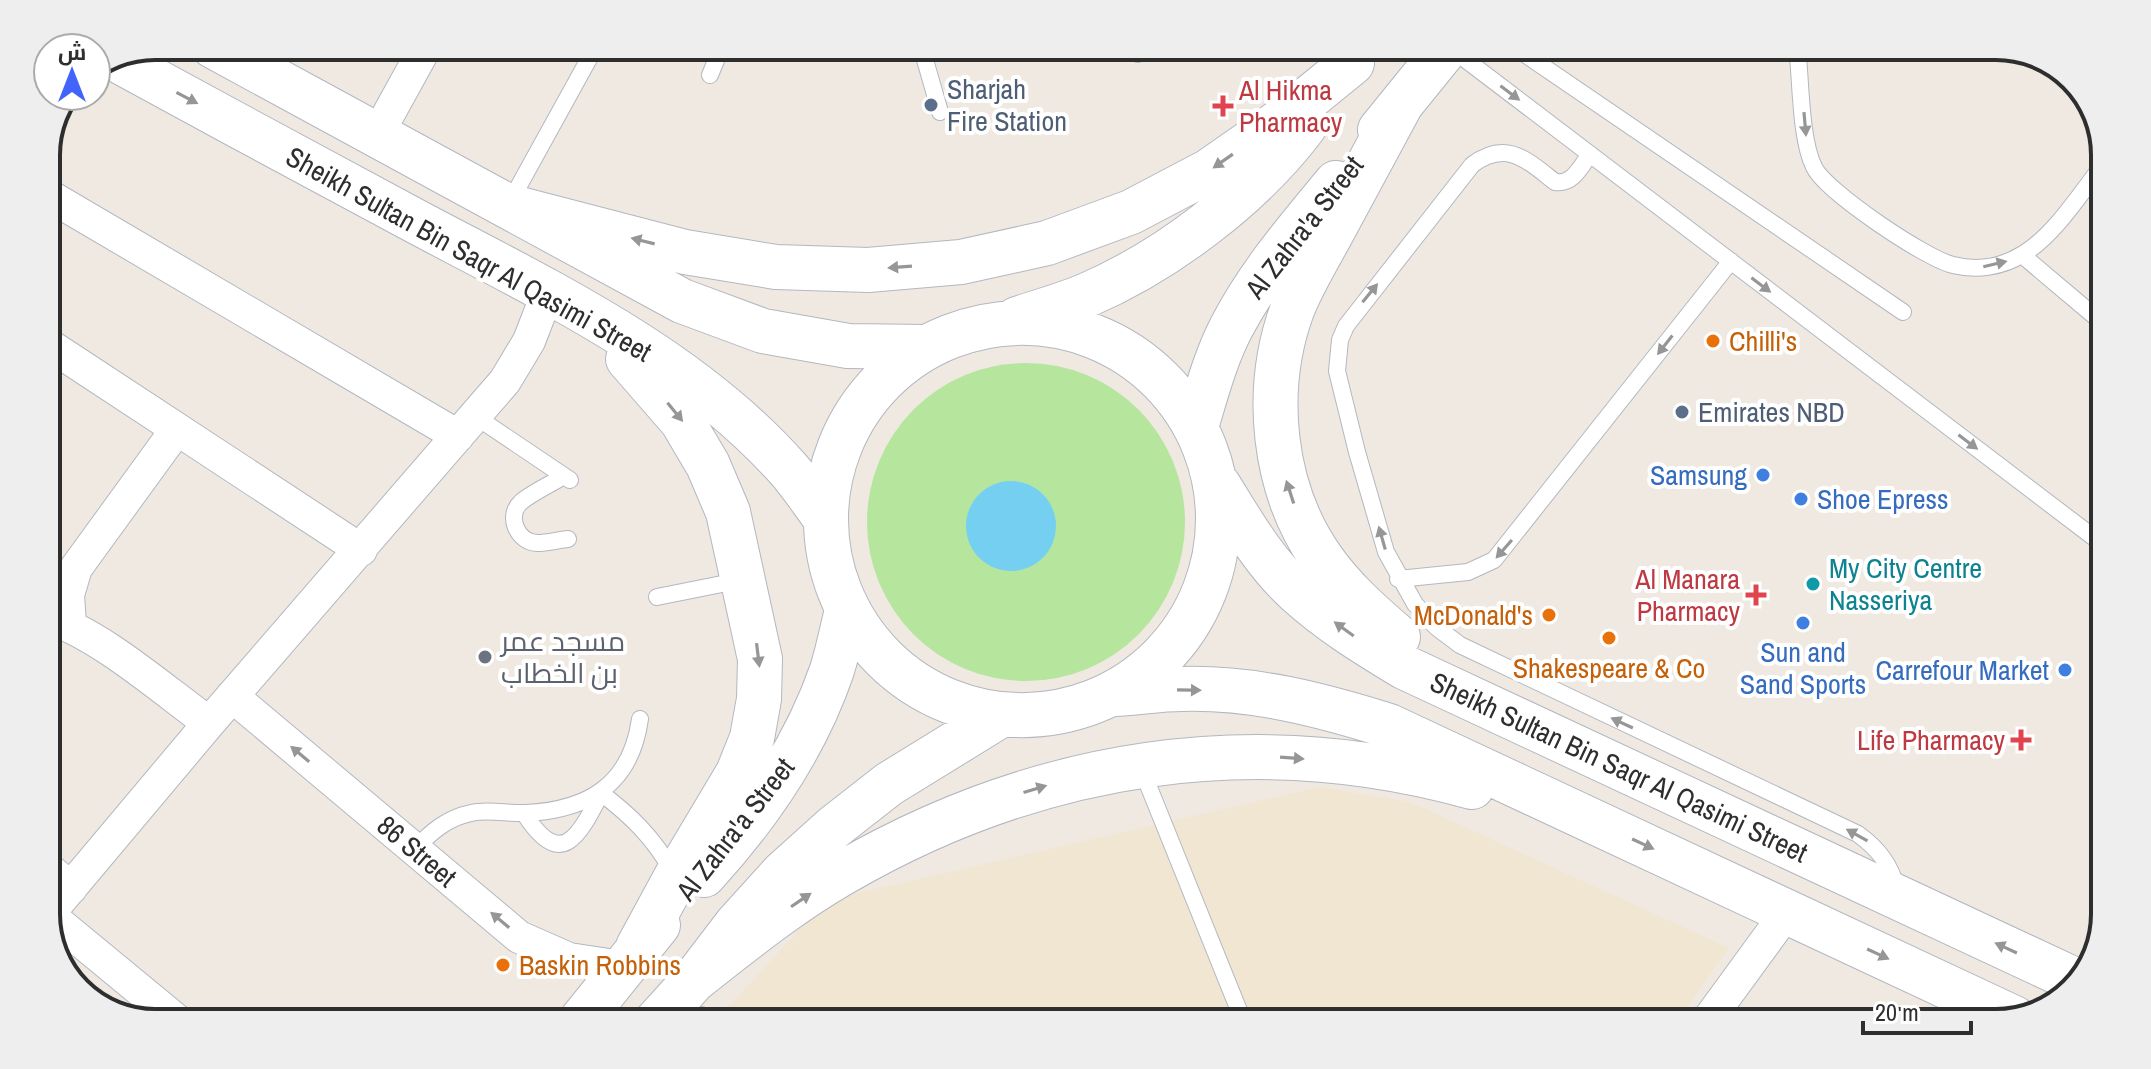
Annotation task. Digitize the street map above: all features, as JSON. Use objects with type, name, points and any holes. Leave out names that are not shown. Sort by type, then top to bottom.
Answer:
[{"type":"main road","points":[[239,60],[682,301],[763,331],[848,346],[1049,325],[1094,337],[1135,359],[1170,389],[1196,427],[1208,453],[1215,481],[1219,531],[1209,582],[1187,627],[1154,666],[1112,695]]},
{"type":"main road","points":[[508,206],[685,252],[776,267],[868,270],[961,262],[1047,243],[1144,205],[1209,171],[1282,120],[1353,60]]},
{"type":"main road","points":[[1355,60],[1298,135],[1237,199],[1165,252],[1087,295],[964,335],[885,378],[853,419],[832,467],[825,518],[830,565],[847,610],[886,661],[939,698],[1001,715],[1058,713],[1112,695],[1182,689],[1252,692],[1322,705],[1389,726],[1995,1009]]},
{"type":"main road","name":"Al Zahra'a Street","points":[[1196,427],[1210,378],[1255,285],[1437,60]]},
{"type":"main road","name":"Sheikh Sultan Bin Saqr Al Qasimi Street","points":[[126,65],[640,346],[742,425],[789,470],[825,518]]},
{"type":"main road","points":[[1400,106],[1293,309],[1279,359],[1276,424],[1281,463],[1296,512],[1321,558],[1354,598],[1466,696]]},
{"type":"main road","points":[[961,262],[964,335]]},
{"type":"main road","points":[[566,303],[650,381],[682,421],[708,465],[728,512],[760,659],[759,699],[752,738],[738,773],[630,957]]},
{"type":"main road","name":"Sheikh Sultan Bin Saqr Al Qasimi Street","points":[[1215,481],[1251,539],[1295,590],[1346,632],[1404,667],[1898,897],[2072,970]]},
{"type":"main road","name":"Al Zahra'a Street","points":[[590,1009],[630,957],[709,870],[780,777],[810,725],[833,668],[847,610]]},
{"type":"main road","points":[[678,1009],[694,980],[736,925],[773,884],[834,827],[889,784],[1001,715]]},
{"type":"main road","points":[[694,980],[766,924],[840,875],[916,833],[988,803],[1063,780],[1140,765],[1246,757],[1339,761],[1424,774],[1592,821]]},
{"type":"street","points":[[377,135],[418,60]]},
{"type":"street","points":[[60,202],[467,426]]},
{"type":"street","points":[[60,901],[232,696],[467,426],[518,362],[529,341],[566,303]]},
{"type":"street","points":[[60,352],[361,550]]},
{"type":"street","points":[[60,616],[76,568],[177,429]]},
{"type":"street","points":[[60,622],[209,723]]},
{"type":"street","name":"86 Street","points":[[232,696],[519,937],[569,959],[630,957]]},
{"type":"street","points":[[60,879],[71,888]]},
{"type":"street","points":[[1716,1009],[1787,912]]},
{"type":"street","points":[[61,927],[163,1009]]},
{"type":"lane","points":[[508,206],[588,60]]},
{"type":"lane","points":[[710,75],[716,60]]},
{"type":"lane","points":[[925,60],[940,112]]},
{"type":"lane","points":[[1466,60],[2091,535]]},
{"type":"lane","points":[[1534,60],[1903,312]]},
{"type":"lane","points":[[1799,60],[1809,156],[1815,170],[1825,183],[1933,259],[1969,268],[1988,267],[2022,255],[2050,231],[2091,180]]},
{"type":"lane","points":[[1590,154],[1569,181],[1562,183],[1555,182],[1520,155],[1506,153],[1482,158],[1472,165],[1346,326],[1340,340],[1337,371],[1382,538],[1398,579],[1436,627],[1460,645],[1858,834],[1886,860],[1898,897]]},
{"type":"lane","points":[[2022,255],[2091,313]]},
{"type":"lane","points":[[1398,579],[1468,572],[1494,560],[1731,261]]},
{"type":"lane","points":[[467,426],[569,479],[519,503],[514,515],[515,528],[522,538],[534,543],[568,539]]},
{"type":"lane","points":[[657,597],[743,579]]},
{"type":"lane","points":[[524,813],[543,839],[554,843],[566,842],[577,836],[601,793],[629,761],[637,741],[640,719]]},
{"type":"lane","points":[[1140,765],[1238,1009]]},
{"type":"lane","points":[[601,793],[647,833],[676,877]]},
{"type":"lane","points":[[415,849],[431,832],[473,812],[550,811],[576,805],[601,793]]},
{"type":"shaded area","points":[[1320,787],[1410,802],[1729,948],[1685,1009],[726,1009],[827,900]]},
{"type":"green space","points":[[1026,363],[1057,366],[1087,375],[1127,399],[1149,421],[1173,461],[1182,491],[1185,522],[1182,553],[1173,583],[1149,623],[1127,645],[1087,669],[1057,678],[1026,681],[995,678],[965,669],[925,645],[903,623],[879,583],[870,553],[867,522],[870,491],[879,461],[903,421],[925,399],[965,375],[995,366]]},
{"type":"water","points":[[1011,481],[1028,484],[1043,494],[1053,509],[1056,526],[1053,543],[1043,558],[1028,568],[1011,571],[994,568],[979,558],[969,543],[966,526],[969,509],[979,494],[994,484]]},
{"type":"place","name":"Sharjah Fire Station","points":[[931,105]]},
{"type":"place","name":"Al Hikma Pharmacy","points":[[1223,106]]},
{"type":"place","name":"Chilli's","points":[[1713,341]]},
{"type":"place","name":"Emirates NBD","points":[[1682,412]]},
{"type":"place","name":"Samsung","points":[[1763,475]]},
{"type":"place","name":"Shoe Epress","points":[[1801,499]]},
{"type":"place","name":"My City Centre Nasseriya","points":[[1813,584]]},
{"type":"place","name":"Al Manara Pharmacy","points":[[1756,595]]},
{"type":"place","name":"McDonald's","points":[[1549,615]]},
{"type":"place","name":"Sun and Sand Sports","points":[[1803,623]]},
{"type":"place","name":"Shakespeare & Co","points":[[1609,638]]},
{"type":"place","name":"مسجد عمر بن الخطاب","points":[[485,657]]},
{"type":"place","name":"Carrefour Market","points":[[2065,670]]},
{"type":"place","name":"Life Pharmacy","points":[[2021,740]]},
{"type":"place","name":"Baskin Robbins","points":[[503,965]]}]
